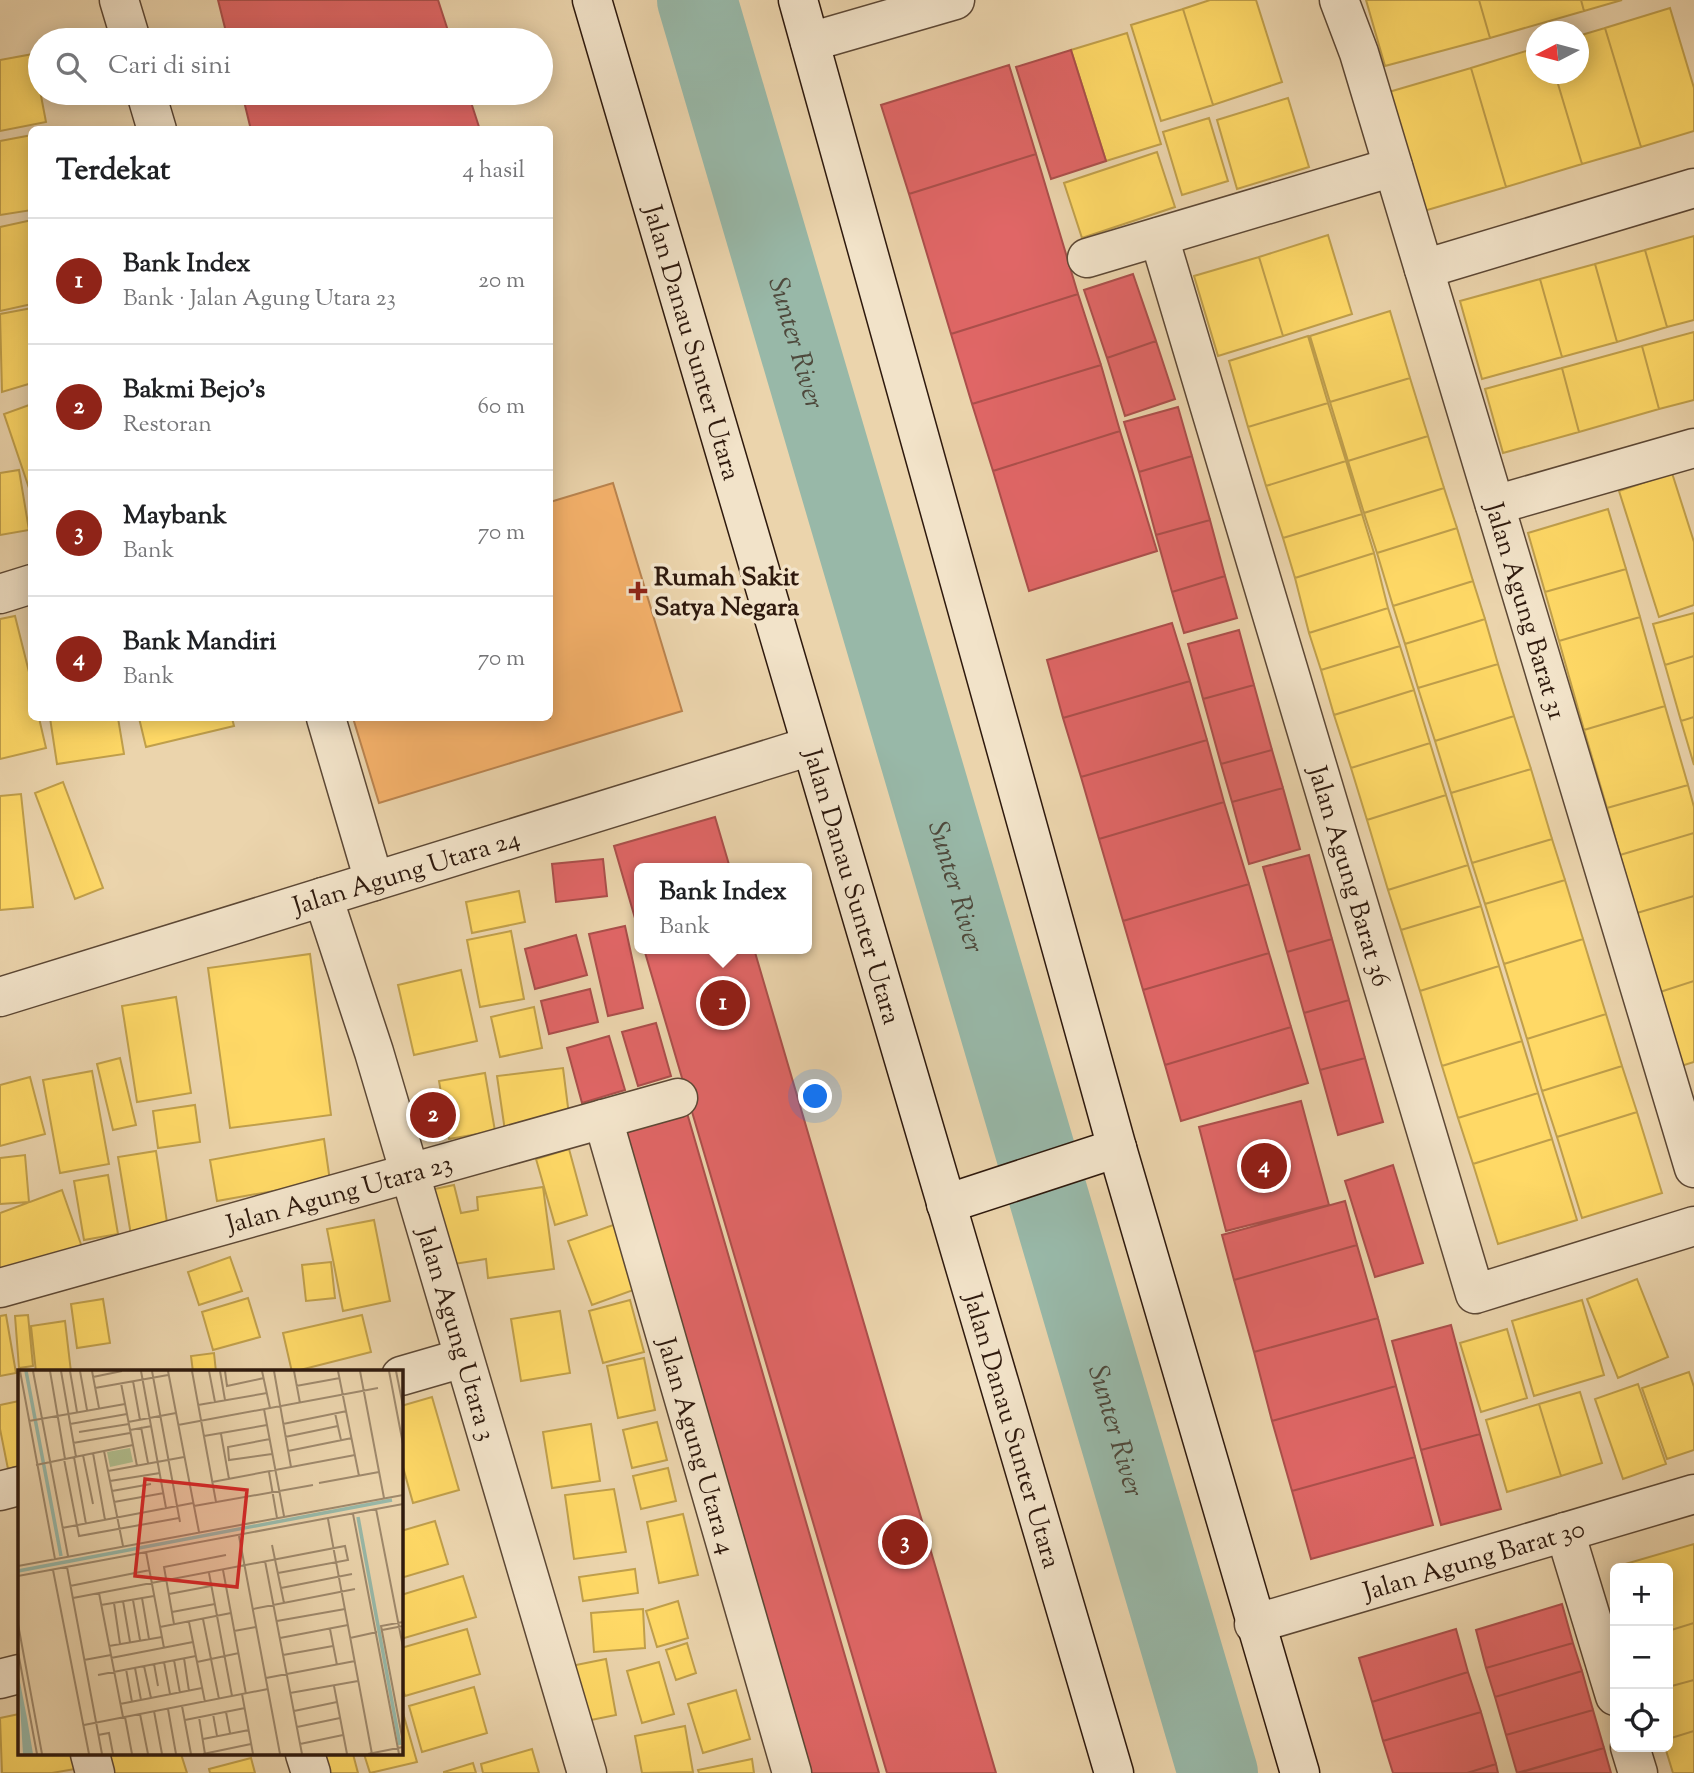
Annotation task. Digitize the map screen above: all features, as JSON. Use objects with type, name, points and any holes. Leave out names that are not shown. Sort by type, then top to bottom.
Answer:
[{"type":"street","points":[[119,0],[127,28]]},
{"type":"street","name":"Jalan Danau Sunter Utara","points":[[592,0],[1114,1773]]},
{"type":"street","points":[[798,0],[1104,1152],[1300,1773]]},
{"type":"street","points":[[810,42],[955,0]]},
{"type":"street","name":"Jalan Agung Barat 31","points":[[1339,0],[1359,53],[1694,1168]]},
{"type":"street","points":[[150,105],[156,126]]},
{"type":"street","points":[[1087,258],[1393,167]]},
{"type":"street","points":[[1424,269],[1694,188]]},
{"type":"street","name":"Jalan Agung Barat 36","points":[[1159,237],[1475,1294],[1694,1226]]},
{"type":"street","points":[[1495,506],[1694,448]]},
{"type":"street","points":[[0,594],[28,585]]},
{"type":"street","points":[[327,721],[374,881]]},
{"type":"street","name":"Jalan Agung Utara 24","points":[[0,997],[811,746]]},
{"type":"street","name":"Jalan Agung Utara 3","points":[[323,897],[410,1174],[587,1773]]},
{"type":"street","name":"Jalan Agung Utara 23","points":[[0,1288],[678,1098]]},
{"type":"street","name":"Jalan Agung Utara 4","points":[[603,1119],[792,1773]]},
{"type":"street","points":[[946,1203],[1104,1152]]},
{"type":"street","points":[[402,1376],[463,1358]]},
{"type":"street","points":[[0,1491],[18,1486]]},
{"type":"street","name":"Jalan Agung Barat 30","points":[[1254,1624],[1694,1494]]},
{"type":"street","points":[[1565,1532],[1613,1689]]},
{"type":"street","points":[[0,1679],[18,1674]]},
{"type":"street","points":[[1632,1752],[1638,1773]]},
{"type":"street","points":[[91,1756],[96,1773]]},
{"type":"street","points":[[307,1756],[311,1773]]},
{"type":"building: Hunian","points":[[1210,0],[1256,0],[1282,82],[1213,105],[1183,9]]},
{"type":"building: Hunian","points":[[1366,0],[1479,0],[1490,38],[1385,66]]},
{"type":"building: Hunian","points":[[1479,0],[1581,0],[1584,11],[1549,21],[1526,21],[1526,28],[1490,38]]},
{"type":"building: Hunian","points":[[1581,0],[1622,0],[1584,11]]},
{"type":"building: Hunian","points":[[1670,8],[1694,88],[1694,131],[1641,147],[1605,28]]},
{"type":"building: Hunian","points":[[1183,9],[1213,105],[1161,121],[1131,25]]},
{"type":"building: Hunian","points":[[1605,28],[1641,147],[1582,164],[1558,84],[1589,84],[1589,33]]},
{"type":"building: Hunian","points":[[1127,33],[1161,144],[1106,161],[1071,50]]},
{"type":"building: Hunian","points":[[1526,51],[1526,84],[1558,84],[1582,164],[1506,187],[1471,68]]},
{"type":"building: Hunian","points":[[28,55],[28,105],[43,105],[46,122],[0,131],[0,60]]},
{"type":"building: Hunian","points":[[1471,68],[1506,187],[1417,213],[1382,94]]},
{"type":"building: Hunian","points":[[1288,98],[1309,167],[1237,189],[1217,120]]},
{"type":"building: Hunian","points":[[1209,118],[1228,181],[1182,195],[1163,132]]},
{"type":"building: Hunian","points":[[28,136],[28,211],[0,215],[0,141]]},
{"type":"building: Hunian","points":[[1157,152],[1175,207],[1082,238],[1064,183]]},
{"type":"building: Hunian","points":[[28,221],[28,305],[0,311],[0,227]]},
{"type":"building: Hunian","points":[[1328,235],[1352,314],[1283,336],[1259,257]]},
{"type":"building: Hunian","points":[[1694,236],[1694,320],[1667,327],[1645,250]]},
{"type":"building: Hunian","points":[[1645,250],[1667,327],[1617,342],[1595,264]]},
{"type":"building: Hunian","points":[[1259,257],[1283,336],[1218,356],[1194,276]]},
{"type":"building: Hunian","points":[[1595,264],[1617,342],[1562,357],[1540,279]]},
{"type":"building: Hunian","points":[[1540,279],[1562,357],[1482,379],[1460,301]]},
{"type":"building: Hunian","points":[[28,309],[28,384],[2,392],[0,314]]},
{"type":"building: Hunian","points":[[1390,311],[1410,378],[1330,402],[1310,336]]},
{"type":"building: Hunian","points":[[1694,332],[1694,400],[1659,409],[1642,346]]},
{"type":"building: Hunian","points":[[1308,336],[1328,403],[1248,427],[1229,361]]},
{"type":"building: Hunian","points":[[1642,346],[1659,409],[1579,432],[1562,368]]},
{"type":"building: Hunian","points":[[1562,368],[1579,432],[1503,453],[1485,389]]},
{"type":"building: Hunian","points":[[1410,378],[1428,436],[1348,461],[1330,402]]},
{"type":"building: Hunian","points":[[1328,403],[1346,461],[1266,486],[1248,427]]},
{"type":"building: Hunian","points":[[28,405],[28,485],[4,414]]},
{"type":"building: Hunian","points":[[1428,436],[1444,488],[1364,513],[1348,461]]},
{"type":"building: Hunian","points":[[1346,461],[1362,514],[1283,538],[1266,486]]},
{"type":"building: Hunian","points":[[19,470],[28,530],[0,535],[0,473]]},
{"type":"building: Hunian","points":[[1672,473],[1694,542],[1694,605],[1659,617],[1619,491]]},
{"type":"building: Hunian","points":[[1444,488],[1457,528],[1377,553],[1364,513]]},
{"type":"building: Hunian","points":[[1608,509],[1626,569],[1545,592],[1528,533]]},
{"type":"building: Hunian","points":[[1362,514],[1374,553],[1295,578],[1283,538]]},
{"type":"building: Hunian","points":[[1457,528],[1473,581],[1393,606],[1377,553]]},
{"type":"building: Hunian","points":[[1374,553],[1388,608],[1309,633],[1295,578]]},
{"type":"building: Hunian","points":[[1626,569],[1640,617],[1559,641],[1545,592]]},
{"type":"building: Hunian","points":[[1473,581],[1485,619],[1405,644],[1393,606]]},
{"type":"building: Hunian","points":[[1388,608],[1400,646],[1321,670],[1309,633]]},
{"type":"building: Hunian","points":[[1694,613],[1694,656],[1665,665],[1653,624]]},
{"type":"building: Hunian","points":[[15,616],[28,668],[28,721],[40,721],[46,748],[0,759],[0,619]]},
{"type":"building: Hunian","points":[[1640,617],[1665,706],[1584,730],[1559,641]]},
{"type":"building: Hunian","points":[[1485,619],[1498,664],[1418,688],[1405,644]]},
{"type":"building: Hunian","points":[[1400,646],[1414,690],[1334,715],[1321,670]]},
{"type":"building: Hunian","points":[[1694,656],[1694,717],[1681,721],[1665,665]]},
{"type":"building: Hunian","points":[[1498,664],[1514,716],[1435,741],[1418,688]]},
{"type":"building: Hunian","points":[[1414,690],[1430,743],[1351,768],[1334,715]]},
{"type":"building: Hunian","points":[[1665,706],[1688,785],[1607,808],[1584,730]]},
{"type":"building: Hunian","points":[[1514,716],[1531,769],[1451,793],[1435,741]]},
{"type":"building: Hunian","points":[[1694,717],[1694,765],[1681,721]]},
{"type":"building: Hunian","points":[[50,721],[118,721],[124,754],[57,764]]},
{"type":"building: Hunian","points":[[140,721],[233,721],[234,726],[146,747]]},
{"type":"building: Hunian","points":[[1430,743],[1446,795],[1367,820],[1351,768]]},
{"type":"building: Hunian","points":[[1531,769],[1552,839],[1472,863],[1451,793]]},
{"type":"building: Hunian","points":[[63,782],[103,888],[75,899],[35,793]]},
{"type":"building: Hunian","points":[[1688,785],[1694,807],[1694,833],[1620,855],[1607,808]]},
{"type":"building: Hunian","points":[[21,794],[33,907],[0,910],[0,796]]},
{"type":"building: Hunian","points":[[1446,795],[1468,865],[1388,890],[1367,820]]},
{"type":"building: Hunian","points":[[1694,833],[1694,896],[1637,913],[1620,855]]},
{"type":"building: Hunian","points":[[1552,839],[1565,880],[1485,904],[1472,863]]},
{"type":"building: Hunian","points":[[1468,865],[1481,906],[1401,930],[1388,890]]},
{"type":"building: Hunian","points":[[1565,880],[1583,939],[1504,964],[1485,904]]},
{"type":"building: Hunian","points":[[519,891],[525,922],[472,933],[466,902]]},
{"type":"building: Hunian","points":[[1694,896],[1694,981],[1660,992],[1637,913]]},
{"type":"building: Hunian","points":[[1481,906],[1499,966],[1420,991],[1401,930]]},
{"type":"building: Hunian","points":[[511,931],[524,999],[480,1007],[467,940]]},
{"type":"building: Hunian","points":[[1583,939],[1606,1014],[1527,1039],[1504,964]]},
{"type":"building: Hunian","points":[[310,954],[331,1115],[230,1128],[208,968]]},
{"type":"building: Hunian","points":[[1499,966],[1522,1041],[1442,1066],[1420,991]]},
{"type":"building: Hunian","points":[[461,970],[477,1041],[414,1055],[398,985]]},
{"type":"building: Hunian","points":[[1694,981],[1694,1062],[1681,1066],[1660,992]]},
{"type":"building: Hunian","points":[[176,997],[191,1093],[137,1102],[122,1006]]},
{"type":"building: Hunian","points":[[534,1007],[542,1048],[500,1057],[491,1017]]},
{"type":"building: Hunian","points":[[1606,1014],[1622,1066],[1542,1091],[1527,1039]]},
{"type":"building: Hunian","points":[[1522,1041],[1538,1093],[1458,1118],[1442,1066]]},
{"type":"building: Hunian","points":[[120,1058],[136,1125],[113,1130],[97,1064]]},
{"type":"building: Hunian","points":[[1622,1066],[1637,1112],[1557,1137],[1542,1091]]},
{"type":"building: Hunian","points":[[563,1068],[570,1123],[505,1131],[497,1076]]},
{"type":"building: Hunian","points":[[92,1071],[109,1164],[60,1173],[43,1080]]},
{"type":"building: Hunian","points":[[485,1073],[495,1131],[449,1139],[439,1081]]},
{"type":"building: Hunian","points":[[30,1077],[45,1134],[0,1146],[0,1085]]},
{"type":"building: Hunian","points":[[1538,1093],[1552,1139],[1473,1164],[1458,1118]]},
{"type":"building: Hunian","points":[[195,1105],[200,1142],[158,1148],[153,1111]]},
{"type":"building: Hunian","points":[[1637,1112],[1662,1193],[1582,1218],[1557,1137]]},
{"type":"building: Hunian","points":[[324,1139],[330,1181],[217,1201],[210,1160]]},
{"type":"building: Hunian","points":[[1552,1139],[1577,1220],[1498,1244],[1473,1164]]},
{"type":"building: Hunian","points":[[569,1149],[587,1215],[555,1225],[536,1159]]},
{"type":"building: Hunian","points":[[156,1151],[169,1235],[132,1241],[118,1157]]},
{"type":"building: Hunian","points":[[25,1155],[29,1202],[0,1204],[0,1158]]},
{"type":"building: Hunian","points":[[108,1175],[118,1234],[84,1240],[74,1181]]},
{"type":"building: Hunian","points":[[454,1185],[461,1213],[478,1210],[477,1197],[543,1187],[554,1269],[488,1278],[486,1259],[448,1265],[425,1191]]},
{"type":"building: Hunian","points":[[62,1190],[83,1250],[0,1275],[0,1213]]},
{"type":"building: Hunian","points":[[374,1220],[390,1301],[343,1311],[327,1229]]},
{"type":"building: Hunian","points":[[616,1224],[639,1288],[592,1305],[568,1241]]},
{"type":"building: Hunian","points":[[230,1257],[242,1291],[199,1305],[188,1272]]},
{"type":"building: Hunian","points":[[331,1262],[335,1298],[306,1301],[302,1265]]},
{"type":"building: Hunian","points":[[1637,1279],[1668,1357],[1618,1378],[1587,1299]]},
{"type":"building: Hunian","points":[[248,1298],[260,1337],[213,1350],[202,1312]]},
{"type":"building: Hunian","points":[[103,1299],[110,1343],[77,1348],[71,1304]]},
{"type":"building: Hunian","points":[[630,1300],[644,1352],[603,1363],[589,1311]]},
{"type":"building: Hunian","points":[[1582,1300],[1604,1375],[1534,1396],[1512,1321]]},
{"type":"building: Hunian","points":[[560,1311],[570,1373],[521,1381],[511,1319]]},
{"type":"building: Hunian","points":[[6,1315],[16,1373],[0,1376],[0,1316]]},
{"type":"building: Hunian","points":[[28,1315],[33,1366],[19,1368],[15,1316]]},
{"type":"building: Hunian","points":[[362,1315],[371,1352],[292,1370],[283,1333]]},
{"type":"building: Hunian","points":[[65,1321],[71,1370],[36,1370],[31,1326]]},
{"type":"building: Hunian","points":[[1507,1329],[1527,1398],[1481,1412],[1460,1343]]},
{"type":"building: Hunian","points":[[214,1353],[216,1370],[193,1370],[191,1356]]},
{"type":"building: Hunian","points":[[644,1358],[655,1410],[618,1418],[607,1366]]},
{"type":"building: Hunian","points":[[1689,1372],[1694,1387],[1694,1450],[1667,1459],[1642,1388]]},
{"type":"building: Hunian","points":[[1638,1384],[1666,1464],[1623,1479],[1595,1399]]},
{"type":"building: Hunian","points":[[1580,1392],[1602,1463],[1561,1476],[1539,1404]]},
{"type":"building: Hunian","points":[[432,1397],[459,1490],[413,1503],[402,1464],[402,1406]]},
{"type":"building: Hunian","points":[[18,1401],[18,1466],[8,1469],[0,1429],[0,1405]]},
{"type":"building: Hunian","points":[[1539,1404],[1561,1476],[1507,1492],[1486,1420]]},
{"type":"building: Hunian","points":[[657,1422],[667,1460],[632,1468],[623,1430]]},
{"type":"building: Hunian","points":[[591,1424],[600,1481],[552,1488],[543,1432]]},
{"type":"building: Hunian","points":[[668,1468],[676,1501],[641,1509],[633,1476]]},
{"type":"building: Hunian","points":[[614,1489],[626,1552],[574,1559],[565,1495]]},
{"type":"building: Hunian","points":[[683,1514],[698,1575],[659,1583],[647,1522]]},
{"type":"building: Hunian","points":[[435,1521],[448,1564],[402,1578],[402,1531]]},
{"type":"building: Hunian","points":[[1694,1544],[1694,1623],[1673,1629],[1673,1563],[1629,1563]]},
{"type":"building: Hunian","points":[[635,1569],[638,1593],[583,1601],[579,1577]]},
{"type":"building: Hunian","points":[[463,1576],[476,1617],[402,1639],[402,1595]]},
{"type":"building: Hunian","points":[[678,1601],[688,1638],[657,1647],[646,1611]]},
{"type":"building: Hunian","points":[[643,1609],[645,1648],[594,1652],[591,1613]]},
{"type":"building: Hunian","points":[[1694,1623],[1694,1680],[1673,1686],[1673,1629]]},
{"type":"building: Hunian","points":[[467,1629],[480,1674],[405,1696],[402,1686],[402,1648]]},
{"type":"building: Hunian","points":[[687,1643],[696,1673],[676,1680],[666,1650]]},
{"type":"building: Hunian","points":[[606,1659],[616,1715],[576,1723],[566,1667]]},
{"type":"building: Hunian","points":[[659,1662],[674,1714],[642,1723],[627,1671]]},
{"type":"building: Hunian","points":[[1694,1680],[1694,1731],[1673,1737],[1673,1689],[1673,1686]]},
{"type":"building: Hunian","points":[[474,1687],[487,1733],[422,1752],[409,1706]]},
{"type":"building: Hunian","points":[[736,1690],[750,1739],[703,1753],[688,1704]]},
{"type":"building: Hunian","points":[[402,1710],[417,1762],[370,1773],[365,1756],[402,1756]]},
{"type":"building: Hunian","points":[[18,1714],[18,1756],[72,1756],[75,1769],[52,1773],[2,1773],[0,1718]]},
{"type":"building: Hunian","points":[[685,1726],[693,1772],[642,1773],[635,1736]]},
{"type":"building: Hunian","points":[[1694,1731],[1694,1773],[1673,1773],[1667,1752],[1673,1752],[1673,1737]]},
{"type":"building: Hunian","points":[[532,1749],[539,1773],[483,1773],[481,1764]]},
{"type":"building: Hunian","points":[[102,1756],[182,1756],[187,1773],[107,1773]]},
{"type":"building: Hunian","points":[[312,1756],[354,1756],[358,1773],[316,1773]]},
{"type":"building: Hunian","points":[[251,1758],[255,1773],[210,1773],[209,1769]]},
{"type":"building: Hunian","points":[[752,1759],[754,1773],[699,1773],[698,1770]]},
{"type":"building: Hunian","points":[[473,1763],[476,1773],[444,1773],[444,1772]]},
{"type":"building: Toko","points":[[218,0],[438,0],[447,28],[225,28]]},
{"type":"building: Toko","points":[[1071,50],[1106,161],[1051,179],[1016,67]]},
{"type":"building: Toko","points":[[1009,65],[1036,154],[909,194],[881,105]]},
{"type":"building: Toko","points":[[245,105],[472,105],[479,126],[250,126]]},
{"type":"building: Toko","points":[[1036,154],[1078,294],[951,334],[909,194]]},
{"type":"building: Toko","points":[[1133,274],[1156,341],[1107,358],[1084,290]]},
{"type":"building: Toko","points":[[1078,294],[1101,365],[972,404],[951,334]]},
{"type":"building: Toko","points":[[1156,341],[1175,399],[1125,416],[1107,358]]},
{"type":"building: Toko","points":[[1101,365],[1120,431],[993,471],[972,404]]},
{"type":"building: Toko","points":[[1178,407],[1192,456],[1139,472],[1124,422]]},
{"type":"building: Toko","points":[[1120,431],[1157,551],[1029,591],[993,471]]},
{"type":"building: Toko","points":[[1192,456],[1210,520],[1156,535],[1139,472]]},
{"type":"building: Toko","points":[[1210,520],[1225,576],[1172,592],[1156,535]]},
{"type":"building: Toko","points":[[1225,576],[1237,618],[1184,633],[1172,592]]},
{"type":"building: Toko","points":[[1172,623],[1190,681],[1063,718],[1047,660]]},
{"type":"building: Toko","points":[[1239,630],[1254,685],[1203,699],[1188,644]]},
{"type":"building: Toko","points":[[1190,681],[1207,740],[1081,777],[1063,718]]},
{"type":"building: Toko","points":[[1254,685],[1272,750],[1221,764],[1203,699]]},
{"type":"building: Toko","points":[[1207,740],[1224,802],[1099,839],[1081,777]]},
{"type":"building: Toko","points":[[1272,750],[1283,788],[1232,802],[1221,764]]},
{"type":"building: Toko","points":[[1283,788],[1300,849],[1249,864],[1232,802]]},
{"type":"building: Toko","points":[[1224,802],[1249,884],[1123,921],[1099,839]]},
{"type":"building: Toko","points":[[715,817],[729,863],[634,863],[634,915],[614,846]]},
{"type":"building: Toko","points":[[1309,855],[1332,939],[1287,952],[1263,867]]},
{"type":"building: Toko","points":[[603,859],[607,896],[556,902],[552,864]]},
{"type":"building: Toko","points":[[1249,884],[1269,953],[1143,990],[1123,921]]},
{"type":"building: Toko","points":[[625,926],[643,1008],[608,1016],[589,934]]},
{"type":"building: Toko","points":[[576,935],[587,975],[535,989],[525,949]]},
{"type":"building: Toko","points":[[1332,939],[1349,1000],[1304,1013],[1287,952]]},
{"type":"building: Toko","points":[[1269,953],[1291,1027],[1165,1065],[1143,990]]},
{"type":"building: Toko","points":[[645,954],[755,954],[996,1773],[887,1773]]},
{"type":"building: Toko","points":[[590,989],[598,1022],[549,1034],[541,1001]]},
{"type":"building: Toko","points":[[1349,1000],[1365,1058],[1320,1070],[1304,1013]]},
{"type":"building: Toko","points":[[656,1023],[671,1076],[638,1086],[622,1032]]},
{"type":"building: Toko","points":[[1291,1027],[1308,1083],[1181,1121],[1165,1065]]},
{"type":"building: Toko","points":[[609,1036],[625,1090],[582,1103],[567,1048]]},
{"type":"building: Toko","points":[[1365,1058],[1383,1122],[1338,1135],[1320,1070]]},
{"type":"building: Toko","points":[[1301,1101],[1329,1205],[1226,1231],[1199,1127]]},
{"type":"building: Toko","points":[[687,1113],[879,1773],[797,1773],[612,1135]]},
{"type":"building: Toko","points":[[1393,1165],[1423,1263],[1375,1277],[1345,1181]]},
{"type":"building: Toko","points":[[1345,1201],[1357,1245],[1234,1280],[1222,1235]]},
{"type":"building: Toko","points":[[1357,1245],[1378,1318],[1254,1352],[1234,1280]]},
{"type":"building: Toko","points":[[1378,1318],[1396,1386],[1272,1421],[1254,1352]]},
{"type":"building: Toko","points":[[1451,1325],[1480,1434],[1421,1450],[1392,1341]]},
{"type":"building: Toko","points":[[1396,1386],[1415,1457],[1292,1491],[1272,1421]]},
{"type":"building: Toko","points":[[1480,1434],[1501,1509],[1441,1525],[1421,1450]]},
{"type":"building: Toko","points":[[1415,1457],[1433,1525],[1311,1559],[1292,1491]]},
{"type":"building: Toko","points":[[1562,1604],[1573,1643],[1486,1668],[1476,1630]]},
{"type":"building: Toko","points":[[1456,1629],[1468,1672],[1372,1702],[1359,1658]]},
{"type":"building: Toko","points":[[1573,1643],[1582,1671],[1495,1697],[1486,1668]]},
{"type":"building: Toko","points":[[1582,1671],[1593,1710],[1506,1735],[1495,1697]]},
{"type":"building: Toko","points":[[1468,1672],[1481,1712],[1383,1741],[1372,1702]]},
{"type":"building: Toko","points":[[1593,1710],[1604,1748],[1517,1773],[1506,1735]]},
{"type":"building: Toko","points":[[1481,1712],[1496,1764],[1467,1773],[1393,1773],[1383,1741]]},
{"type":"building: Toko","points":[[1604,1748],[1611,1773],[1519,1773]]},
{"type":"building: Toko","points":[[1496,1764],[1498,1773],[1467,1773]]},
{"type":"building: Kesehatan","points":[[613,483],[682,711],[379,803],[354,721],[553,721],[553,501]]},
{"type":"waterway","name":"Sunter River","points":[[697,0],[1218,1773]]},
{"type":"place","name":"Rumah Sakit Satya Negara","points":[[638,591]]},
{"type":"place","name":"Bank Index","points":[[723,1003]]},
{"type":"place","name":"Bakmi Bejo's","points":[[433,1115]]},
{"type":"place","name":"Bank Mandiri","points":[[1264,1166]]},
{"type":"place","name":"Maybank","points":[[905,1542]]}]
